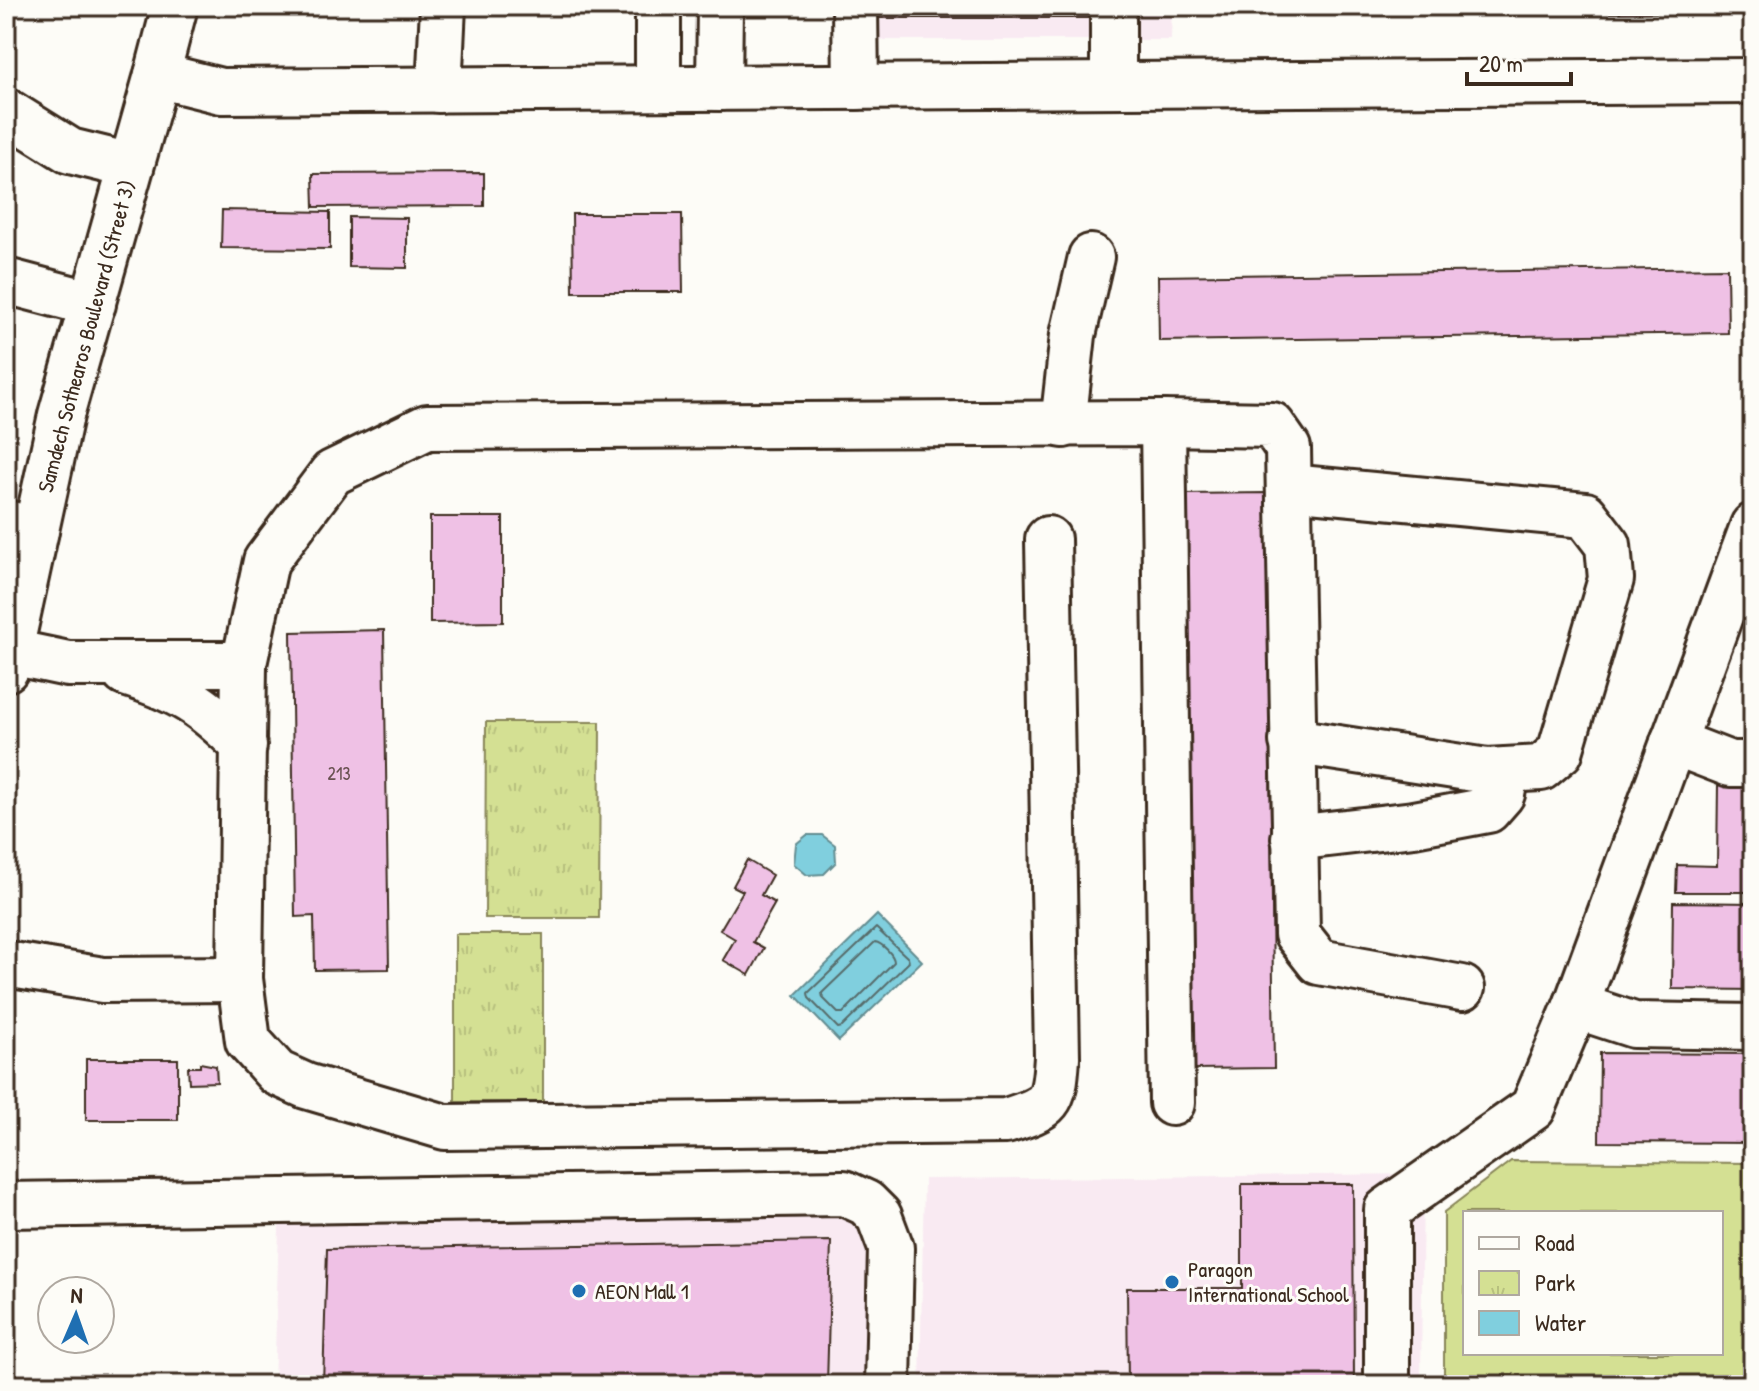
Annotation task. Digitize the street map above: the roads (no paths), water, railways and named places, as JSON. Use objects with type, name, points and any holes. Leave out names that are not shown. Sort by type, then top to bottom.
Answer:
[{"type":"main road","name":"Samdech Sothearos Boulevard (Street 3)","points":[[7,657],[21,526],[61,415],[175,6]]},
{"type":"main road","points":[[439,90],[443,6]]},
{"type":"main road","points":[[658,6],[658,88]]},
{"type":"main road","points":[[719,88],[720,6]]},
{"type":"main road","points":[[855,6],[856,87]]},
{"type":"main road","points":[[1113,6],[1113,85]]},
{"type":"main road","points":[[157,75],[221,91],[1753,81]]},
{"type":"main road","points":[[6,111],[70,151],[131,166]]},
{"type":"main road","points":[[1063,425],[1073,335],[1091,257]]},
{"type":"main road","points":[[6,281],[93,304]]},
{"type":"main road","points":[[1163,423],[1172,1103]]},
{"type":"main road","points":[[1048,539],[1057,1057],[1055,1090],[1040,1110],[1006,1121],[445,1127],[306,1086],[277,1073],[248,1041],[240,979],[244,664],[266,561],[332,473],[427,427],[1272,425],[1288,448],[1297,934],[1319,962],[1462,988]]},
{"type":"main road","points":[[1289,487],[1585,515],[1608,545],[1611,579],[1560,752],[1541,768],[1487,771],[1292,741]]},
{"type":"main road","points":[[1387,1385],[1387,1210],[1533,1108],[1576,1006],[1753,526]]},
{"type":"main road","points":[[7,657],[68,664],[244,664]]},
{"type":"main road","points":[[96,664],[167,686],[211,712],[244,746]]},
{"type":"main road","points":[[1673,742],[1730,764],[1753,764]]},
{"type":"main road","points":[[1294,838],[1414,824],[1488,810],[1502,794],[1507,770]]},
{"type":"main road","points":[[6,964],[103,980],[240,979]]},
{"type":"main road","points":[[1576,1006],[1634,1025],[1753,1027]]},
{"type":"main road","points":[[6,1205],[844,1193],[866,1203],[879,1216],[891,1248],[888,1385]]},
{"type":"water","points":[[807,835],[822,835],[835,845],[836,862],[824,874],[807,875],[794,864],[796,844]]},
{"type":"water","points":[[877,915],[922,961],[839,1041],[795,995]]},
{"type":"place","name":"Paragon International School","points":[[1172,1282]]},
{"type":"place","name":"AEON Mall 1","points":[[579,1291]]}]
